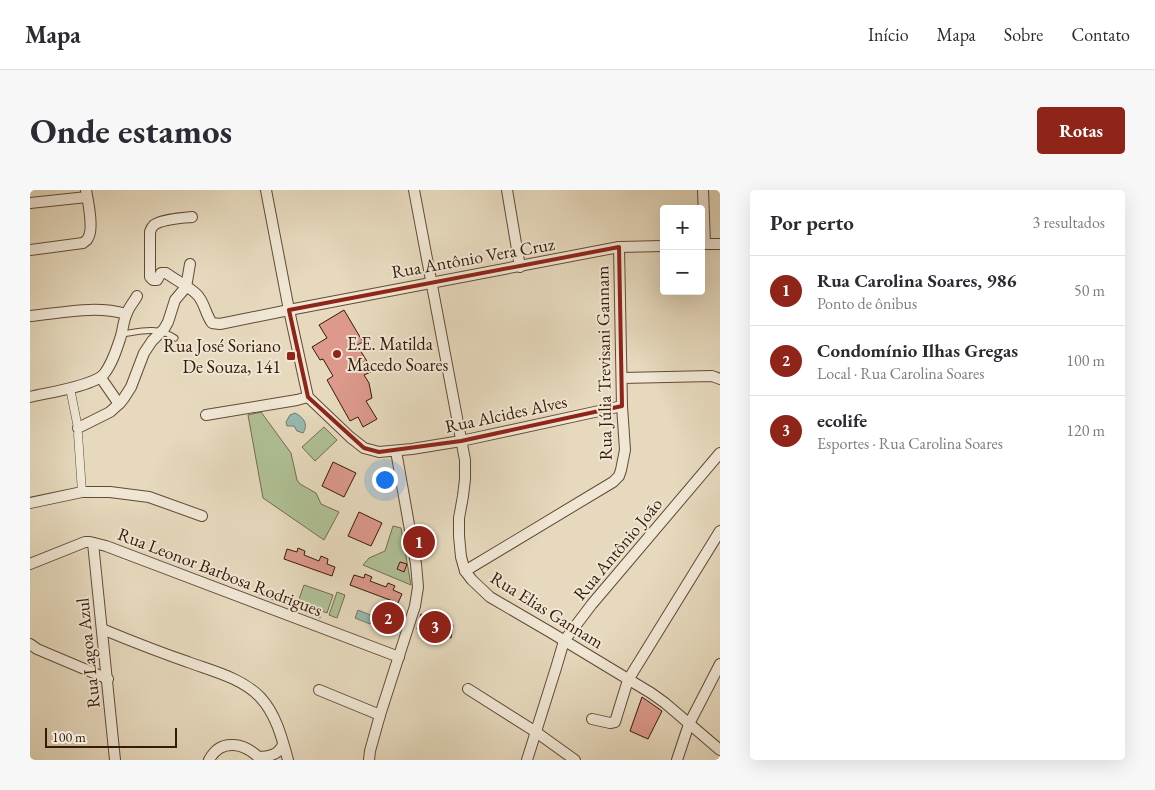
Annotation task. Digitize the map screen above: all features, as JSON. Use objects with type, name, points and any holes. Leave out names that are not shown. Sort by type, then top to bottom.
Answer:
[{"type":"street","points":[[206,415],[297,400],[308,396],[266,190]]},
{"type":"street","name":"Rua Elias Gannam","points":[[414,190],[465,460],[463,496],[458,518],[458,536],[465,571],[490,597],[564,640],[665,703],[720,750]]},
{"type":"street","points":[[507,190],[520,267]]},
{"type":"street","points":[[703,190],[703,205]]},
{"type":"street","points":[[30,203],[86,193],[91,233],[88,240],[83,243],[30,250]]},
{"type":"street","points":[[186,287],[163,272],[156,280],[150,278],[150,232],[155,224],[160,222],[192,217]]},
{"type":"street","points":[[705,244],[720,244]]},
{"type":"street","name":"Rua Antônio Vera Cruz","points":[[186,287],[199,296],[212,323],[220,324],[619,248],[660,246]]},
{"type":"street","name":"Rua Júlia Trevisani Gannam","points":[[465,571],[613,482],[622,470],[625,450],[622,406],[619,248]]},
{"type":"street","points":[[78,431],[110,412],[124,398],[131,387],[148,346],[162,332],[176,300],[186,287],[190,264]]},
{"type":"street","points":[[30,397],[83,385],[100,378],[110,365],[122,334],[126,314],[137,296]]},
{"type":"street","points":[[30,316],[92,310],[114,311],[126,314]]},
{"type":"street","points":[[622,378],[716,378],[720,367]]},
{"type":"street","points":[[100,378],[119,404]]},
{"type":"street","points":[[70,388],[78,431],[82,492]]},
{"type":"street","name":"Rua Alcides Alves","points":[[308,396],[350,437],[364,448],[379,452],[461,441],[622,406]]},
{"type":"street","points":[[369,760],[380,715],[415,606],[418,587],[416,564],[396,451]]},
{"type":"street","name":"Rua Antônio João","points":[[527,760],[564,640],[592,604],[720,453]]},
{"type":"street","points":[[30,503],[82,492],[110,492],[150,497],[202,516]]},
{"type":"street","points":[[592,719],[610,723],[615,722],[628,680],[717,530]]},
{"type":"street","name":"Rua Leonor Barbosa Rodrigues","points":[[30,564],[85,542],[94,543],[399,657]]},
{"type":"street","name":"Rua Lagoa Azul","points":[[94,543],[115,760]]},
{"type":"street","points":[[102,629],[225,676],[254,691],[265,703],[276,724],[288,760]]},
{"type":"street","points":[[30,644],[37,649],[108,679]]},
{"type":"street","points":[[677,760],[689,724],[720,664]]},
{"type":"street","points":[[319,690],[380,715]]},
{"type":"street","points":[[468,690],[536,732],[575,760]]},
{"type":"street","points":[[209,760],[215,750],[228,746],[244,747],[259,758],[274,755],[279,752],[283,744]]},
{"type":"lane","points":[[122,334],[154,330],[166,332],[175,338]]},
{"type":"highlighted area","points":[[619,247],[622,406],[461,441],[379,452],[364,448],[308,397],[289,310]]},
{"type":"green space","points":[[261,412],[291,453],[297,480],[300,484],[316,493],[321,504],[339,512],[324,540],[263,498],[248,415]]},
{"type":"green space","points":[[324,427],[337,440],[315,461],[302,447]]},
{"type":"green space","points":[[393,526],[401,528],[411,585],[363,565],[369,558],[385,551]]},
{"type":"green space","points":[[304,585],[333,595],[327,613],[298,602]]},
{"type":"green space","points":[[260,590],[321,612],[320,618],[258,594]]},
{"type":"green space","points":[[337,592],[345,595],[337,618],[329,615]]},
{"type":"water","points":[[295,413],[304,421],[305,430],[303,433],[297,431],[294,426],[287,426],[286,422],[290,415]]},
{"type":"water","points":[[358,610],[373,616],[370,624],[355,618]]},
{"type":"building","points":[[344,310],[363,342],[357,345],[373,371],[364,375],[369,383],[372,398],[366,401],[377,419],[363,427],[358,417],[350,421],[327,380],[333,376],[323,359],[320,360],[312,347],[327,338],[319,325]]},
{"type":"building","points":[[333,462],[356,473],[344,497],[322,486]]},
{"type":"building","points":[[359,512],[382,523],[371,546],[348,536]]},
{"type":"building","points":[[298,548],[305,551],[304,555],[319,561],[321,556],[328,559],[327,564],[335,567],[332,576],[284,559],[287,549],[297,552]]},
{"type":"building","points":[[400,562],[407,564],[404,572],[397,569]]},
{"type":"building","points":[[365,574],[372,577],[370,581],[386,587],[388,583],[395,586],[393,590],[402,594],[398,603],[350,585],[354,575],[364,578]]},
{"type":"building","points":[[421,614],[453,625],[451,638],[417,629]]},
{"type":"building","points":[[642,697],[662,711],[648,739],[630,731]]},
{"type":"place","name":"E.E. Matilda Macedo Soares","points":[[337,354]]},
{"type":"place","name":"Rua José Soriano De Souza, 141","points":[[291,356]]},
{"type":"place","name":"Rua Carolina Soares, 986","points":[[419,542]]},
{"type":"place","name":"Condomínio Ilhas Gregas","points":[[388,618]]},
{"type":"place","name":"ecolife","points":[[435,627]]}]
